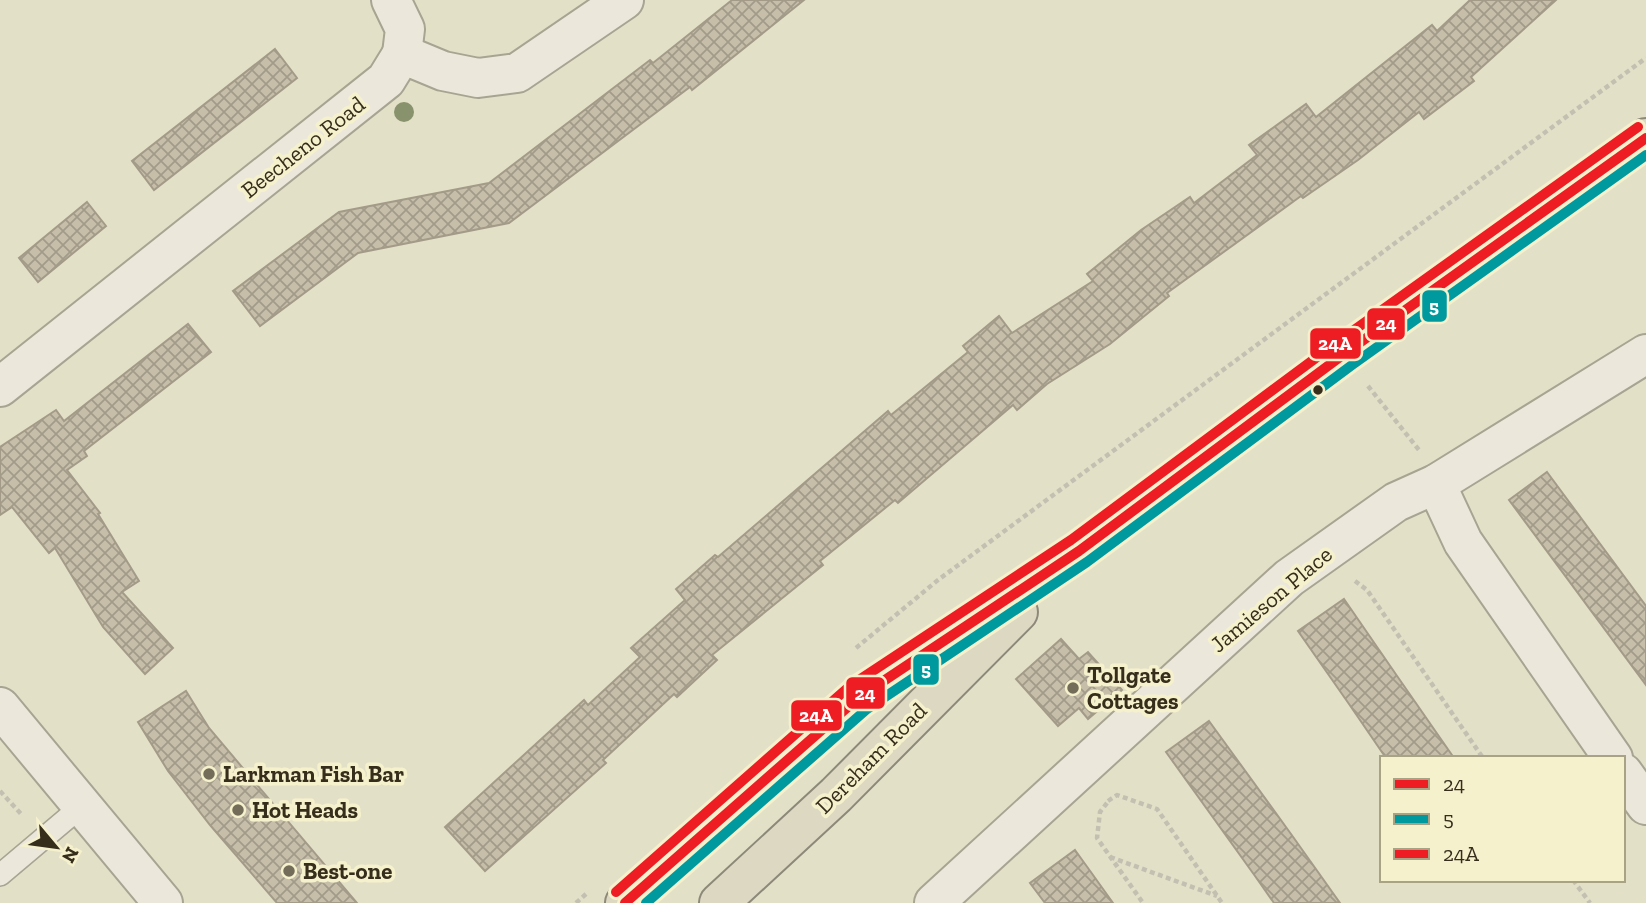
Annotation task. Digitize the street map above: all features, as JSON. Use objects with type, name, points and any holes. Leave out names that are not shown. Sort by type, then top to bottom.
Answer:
[{"type":"highway","name":"Dereham Road","points":[[610,894],[858,698],[1079,551],[1344,354],[1646,138]]},
{"type":"highway","name":"Dereham Road","points":[[719,903],[836,795],[1079,551]]},
{"type":"street","points":[[391,0],[405,29],[402,54],[443,71],[478,78],[517,73],[624,0]]},
{"type":"street","name":"Beecheno Road","points":[[0,387],[386,80],[402,54]]},
{"type":"street","name":"Jamieson Place","points":[[934,903],[1289,578],[1396,502],[1443,479],[1646,355]]},
{"type":"street","points":[[1443,479],[1463,542],[1612,756]]},
{"type":"street","points":[[0,707],[163,903]]},
{"type":"street","points":[[1625,776],[1646,805]]},
{"type":"lane","points":[[0,875],[83,805]]},
{"type":"path","points":[[846,656],[938,580],[1646,58]]},
{"type":"path","points":[[1344,354],[1443,479]]},
{"type":"path","points":[[1321,554],[1367,590],[1482,756]]},
{"type":"path","points":[[1104,795],[1108,802]]},
{"type":"path","points":[[1143,903],[1097,838],[1100,811],[1117,795],[1157,809],[1222,903]]},
{"type":"path","points":[[1109,857],[1217,896]]},
{"type":"path","points":[[1574,882],[1590,903]]},
{"type":"path","points":[[576,903],[610,894]]},
{"type":"building","points":[[732,0],[804,0],[692,90],[690,87],[509,223],[358,253],[260,326],[233,291],[339,212],[489,183],[650,60],[653,63]]},
{"type":"building","points":[[1470,0],[1556,0],[1471,77],[1474,81],[1424,119],[1419,112],[1358,160],[1303,198],[1301,196],[1167,293],[1169,296],[1110,344],[1047,384],[1017,410],[1013,405],[898,503],[895,500],[820,561],[823,565],[712,655],[717,660],[677,697],[674,694],[603,760],[606,763],[485,871],[445,827],[584,700],[588,705],[640,657],[631,648],[685,600],[676,589],[715,555],[718,557],[888,411],[891,415],[968,352],[963,346],[999,316],[1012,333],[1093,281],[1087,274],[1141,230],[1190,197],[1194,203],[1257,155],[1249,145],[1306,104],[1316,117],[1432,25],[1437,31]]},
{"type":"building","points":[[275,49],[297,78],[154,190],[132,161]]},
{"type":"building","points":[[87,202],[106,226],[38,282],[19,258]]},
{"type":"building","points":[[188,324],[211,352],[84,451],[87,456],[67,470],[100,513],[98,514],[139,581],[122,592],[173,648],[145,674],[103,627],[55,548],[49,553],[12,507],[0,515],[0,447],[56,410],[64,421]]},
{"type":"building","points":[[1547,472],[1646,606],[1646,685],[1509,500]]},
{"type":"building","points":[[1344,599],[1453,756],[1385,756],[1298,631]]},
{"type":"building","name":"Tollgate Cottages","points":[[1061,639],[1079,659],[1088,652],[1122,690],[1088,719],[1079,708],[1058,726],[1016,679]]},
{"type":"building","points":[[186,691],[209,728],[357,903],[277,903],[210,825],[168,771],[138,722]]},
{"type":"building","points":[[1209,721],[1340,903],[1274,903],[1166,752]]},
{"type":"building","points":[[1075,850],[1113,903],[1045,903],[1030,883]]},
{"type":"transit line","name":"24A","points":[[616,892],[850,686],[1071,540],[1336,343],[1638,127]]},
{"type":"transit line","name":"24","points":[[625,903],[858,698],[1079,551],[1344,354],[1646,138]]},
{"type":"transit line","name":"5","points":[[646,903],[867,709],[1087,562],[1352,365],[1646,155]]},
{"type":"place","name":"Tollgate Cottages","points":[[1073,688]]},
{"type":"place","name":"Larkman Fish Bar","points":[[209,774]]},
{"type":"place","name":"Hot Heads","points":[[238,810]]},
{"type":"place","name":"Best-one","points":[[289,871]]}]
